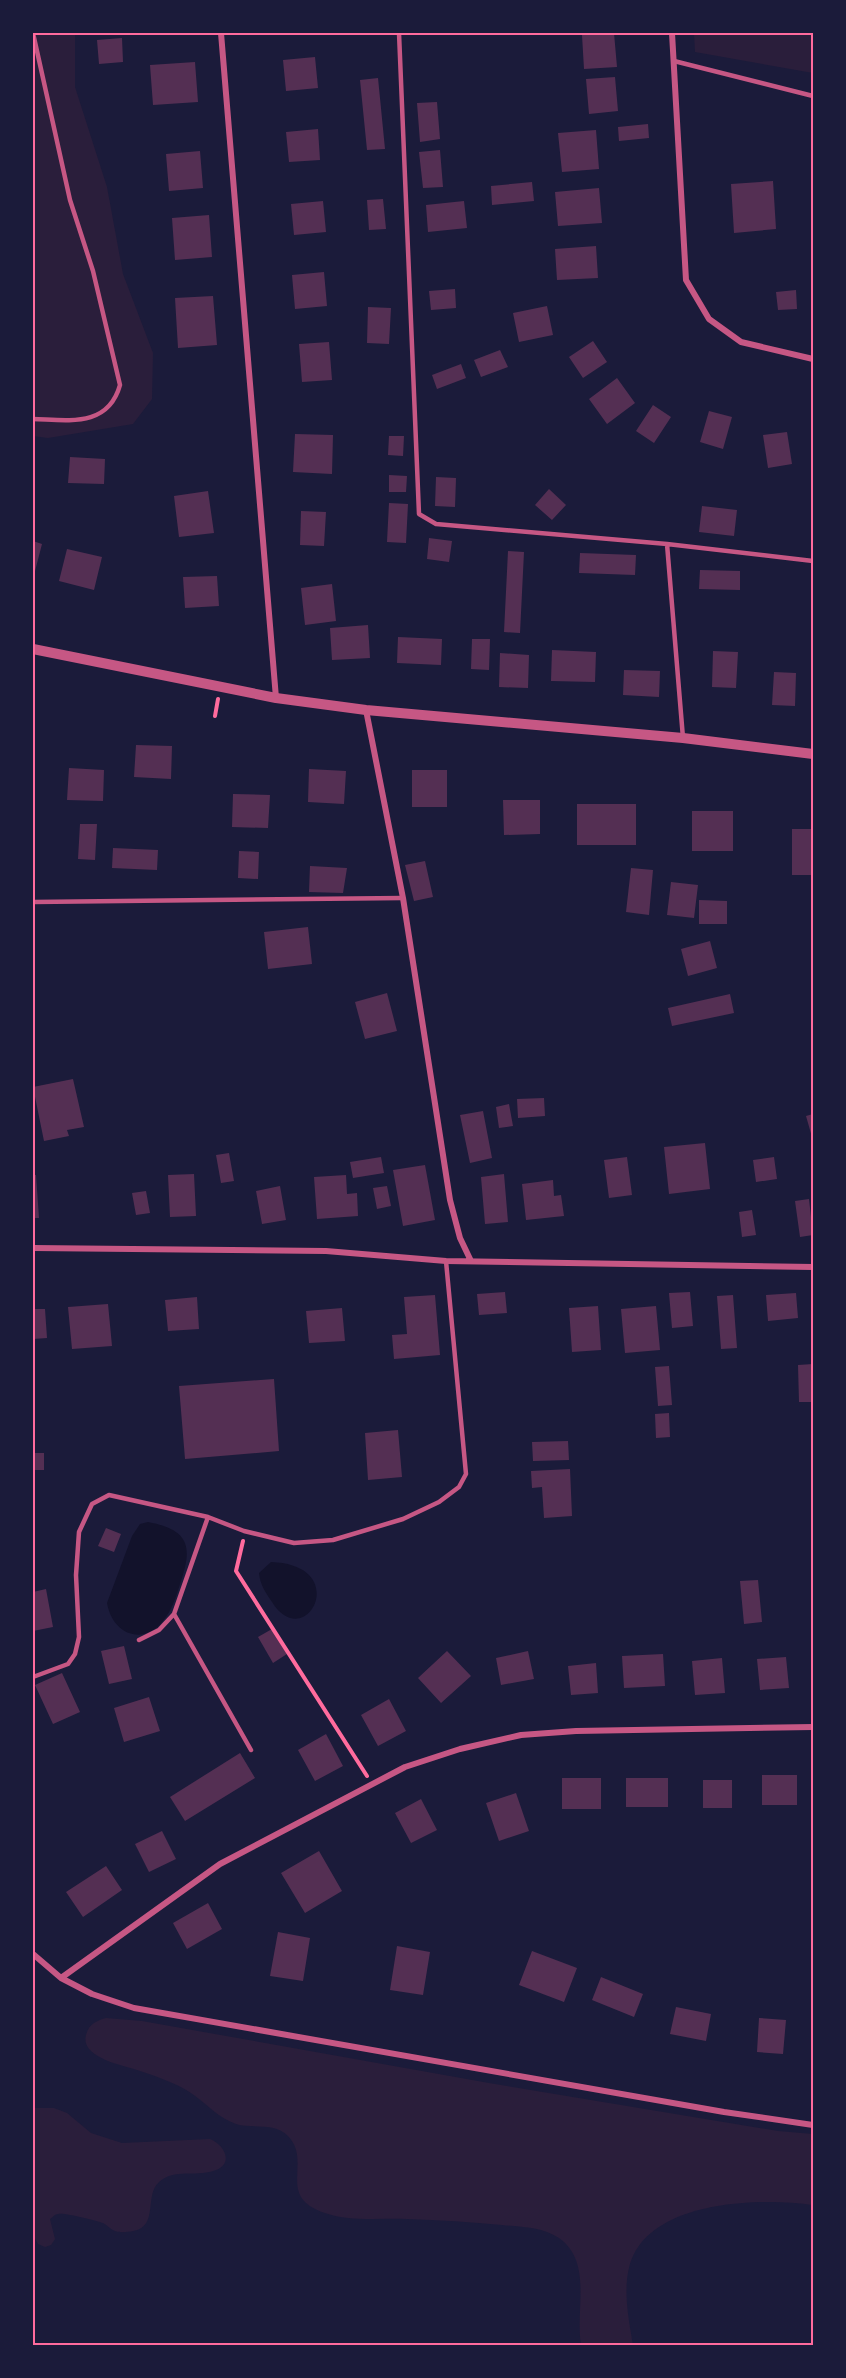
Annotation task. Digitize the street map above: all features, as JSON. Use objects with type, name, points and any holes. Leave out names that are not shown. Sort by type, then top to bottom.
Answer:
[{"type":"street","points":[[221,33],[276,698]]},
{"type":"street","points":[[672,33],[686,280],[709,319],[741,342],[813,359]]},
{"type":"street","points":[[33,649],[276,698],[366,710],[683,738],[813,754]]},
{"type":"street","points":[[366,710],[404,898],[450,1200],[460,1238],[471,1261]]},
{"type":"street","points":[[33,1248],[326,1251],[446,1261],[813,1267]]},
{"type":"street","points":[[61,1978],[220,1864],[405,1767],[460,1749],[521,1735],[576,1731],[813,1728]]},
{"type":"street","points":[[33,1954],[61,1978],[92,1995],[134,2008],[724,2112],[813,2125]]},
{"type":"lane","points":[[33,33],[70,200],[93,271],[120,385],[117,397],[96,416],[80,420],[33,419]]},
{"type":"lane","points":[[399,33],[420,513],[436,524],[667,544],[813,561]]},
{"type":"lane","points":[[674,61],[813,96]]},
{"type":"lane","points":[[667,544],[683,738]]},
{"type":"lane","points":[[33,902],[404,898]]},
{"type":"lane","points":[[33,1677],[68,1664],[75,1654],[79,1637],[76,1575],[80,1532],[92,1504],[109,1495],[208,1517],[244,1532],[294,1543],[333,1540],[403,1519],[439,1502],[459,1487],[466,1474],[446,1261]]},
{"type":"lane","points":[[139,1640],[159,1630],[174,1614],[208,1517]]},
{"type":"lane","points":[[174,1614],[251,1750]]},
{"type":"path","points":[[244,1532],[236,1571],[372,1784]]},
{"type":"shaded area","points":[[33,33],[75,33],[75,87],[107,187],[123,274],[153,353],[152,399],[133,424],[48,438],[33,436]]},
{"type":"shaded area","points":[[694,33],[813,33],[813,73],[695,52]]},
{"type":"shaded area","points":[[148,1522],[162,1525],[180,1535],[187,1550],[184,1571],[175,1599],[166,1617],[155,1629],[137,1635],[121,1629],[110,1613],[107,1603],[132,1536],[140,1524]]},
{"type":"shaded area","points":[[271,1562],[296,1567],[311,1577],[316,1590],[315,1603],[308,1613],[297,1619],[285,1616],[272,1602],[262,1585],[259,1573]]},
{"type":"shaded area","points":[[106,2018],[142,2021],[489,2083],[778,2131],[813,2134],[813,2205],[735,2203],[680,2216],[657,2228],[639,2245],[627,2277],[628,2316],[633,2345],[581,2345],[579,2273],[576,2260],[559,2238],[539,2230],[517,2226],[431,2220],[345,2218],[310,2206],[302,2198],[298,2188],[295,2146],[288,2136],[276,2129],[236,2124],[178,2086],[112,2063],[95,2054],[86,2043],[86,2035],[93,2024]]},
{"type":"shaded area","points":[[33,2108],[54,2108],[67,2113],[91,2133],[122,2143],[210,2139],[220,2146],[226,2160],[220,2168],[213,2171],[172,2175],[159,2182],[152,2195],[146,2223],[133,2231],[117,2232],[100,2222],[73,2215],[57,2214],[50,2219],[55,2239],[51,2245],[45,2247],[38,2244],[33,2235]]},
{"type":"building","points":[[614,33],[617,67],[584,69],[582,35]]},
{"type":"building","points":[[122,38],[123,62],[99,64],[97,40]]},
{"type":"building","points":[[315,57],[318,88],[286,91],[283,60]]},
{"type":"building","points":[[195,62],[198,102],[153,105],[150,65]]},
{"type":"building","points":[[615,77],[618,111],[589,114],[586,79]]},
{"type":"building","points":[[378,78],[385,149],[367,150],[360,80]]},
{"type":"building","points":[[437,102],[440,139],[420,142],[417,103]]},
{"type":"building","points":[[648,124],[649,138],[619,141],[618,127]]},
{"type":"building","points":[[318,129],[320,160],[289,162],[286,132]]},
{"type":"building","points":[[596,130],[599,169],[562,172],[558,133]]},
{"type":"building","points":[[440,150],[443,187],[423,188],[419,152]]},
{"type":"building","points":[[200,151],[203,188],[169,191],[166,154]]},
{"type":"building","points":[[773,181],[776,229],[734,233],[731,184]]},
{"type":"building","points":[[532,182],[534,201],[492,205],[491,186]]},
{"type":"building","points":[[599,188],[602,223],[558,226],[555,192]]},
{"type":"building","points":[[383,199],[386,229],[369,230],[367,200]]},
{"type":"building","points":[[323,201],[326,232],[294,235],[291,204]]},
{"type":"building","points":[[464,201],[467,228],[428,232],[426,205]]},
{"type":"building","points":[[209,215],[212,257],[175,260],[172,218]]},
{"type":"building","points":[[596,246],[598,278],[557,280],[555,249]]},
{"type":"building","points":[[324,272],[327,306],[295,309],[292,275]]},
{"type":"building","points":[[455,289],[456,308],[431,310],[429,291]]},
{"type":"building","points":[[796,290],[797,309],[778,310],[776,292]]},
{"type":"building","points":[[213,296],[217,345],[178,348],[175,298]]},
{"type":"building","points":[[547,306],[553,335],[519,342],[513,313]]},
{"type":"building","points":[[368,307],[391,308],[389,344],[367,343]]},
{"type":"building","points":[[593,341],[607,362],[583,378],[569,357]]},
{"type":"building","points":[[329,342],[332,380],[302,382],[299,344]]},
{"type":"building","points":[[500,350],[508,367],[481,377],[474,360]]},
{"type":"building","points":[[461,364],[466,378],[437,389],[432,375]]},
{"type":"building","points":[[617,378],[635,403],[607,424],[589,399]]},
{"type":"building","points":[[653,405],[671,417],[654,443],[636,431]]},
{"type":"building","points":[[709,411],[732,417],[723,449],[700,442]]},
{"type":"building","points":[[787,432],[792,464],[768,468],[763,435]]},
{"type":"building","points":[[295,434],[333,435],[332,474],[293,472]]},
{"type":"building","points":[[389,436],[404,436],[403,456],[388,455]]},
{"type":"building","points":[[70,457],[105,459],[104,484],[68,483]]},
{"type":"building","points":[[389,475],[407,476],[406,492],[389,492]]},
{"type":"building","points":[[436,477],[456,478],[455,507],[435,506]]},
{"type":"building","points":[[549,489],[566,505],[552,520],[535,505]]},
{"type":"building","points":[[208,491],[214,533],[179,537],[174,496]]},
{"type":"building","points":[[389,503],[408,504],[406,543],[387,542]]},
{"type":"building","points":[[702,506],[737,510],[734,536],[699,532]]},
{"type":"building","points":[[301,511],[326,512],[324,546],[300,545]]},
{"type":"building","points":[[429,538],[452,541],[449,562],[427,559]]},
{"type":"building","points":[[33,541],[42,544],[34,575],[33,575]]},
{"type":"building","points":[[67,549],[102,557],[94,590],[59,581]]},
{"type":"building","points":[[508,551],[524,552],[520,633],[504,632]]},
{"type":"building","points":[[580,553],[636,555],[635,575],[579,573]]},
{"type":"building","points":[[700,570],[740,571],[740,590],[699,589]]},
{"type":"building","points":[[217,576],[219,606],[185,608],[183,577]]},
{"type":"building","points":[[332,584],[336,621],[305,625],[301,588]]},
{"type":"building","points":[[368,625],[370,658],[332,660],[330,628]]},
{"type":"building","points":[[398,637],[442,639],[441,665],[397,663]]},
{"type":"building","points":[[472,639],[490,639],[489,670],[471,669]]},
{"type":"building","points":[[552,650],[596,652],[595,682],[551,681]]},
{"type":"building","points":[[713,651],[738,652],[736,688],[712,687]]},
{"type":"building","points":[[500,653],[529,655],[528,688],[499,687]]},
{"type":"building","points":[[624,670],[660,671],[659,697],[623,695]]},
{"type":"building","points":[[774,672],[796,673],[795,706],[772,705]]},
{"type":"building","points":[[136,745],[172,746],[171,779],[134,777]]},
{"type":"building","points":[[69,768],[104,770],[103,801],[67,800]]},
{"type":"building","points":[[309,769],[346,771],[344,804],[308,802]]},
{"type":"building","points":[[412,770],[447,770],[447,807],[412,807]]},
{"type":"building","points":[[233,794],[270,795],[268,828],[232,827]]},
{"type":"building","points":[[503,800],[540,800],[540,834],[504,835]]},
{"type":"building","points":[[577,804],[636,804],[636,845],[577,845]]},
{"type":"building","points":[[692,811],[733,811],[733,851],[692,851]]},
{"type":"building","points":[[80,824],[97,824],[95,860],[78,859]]},
{"type":"building","points":[[792,829],[813,829],[813,875],[792,875]]},
{"type":"building","points":[[113,848],[158,850],[157,870],[112,868]]},
{"type":"building","points":[[239,851],[259,852],[258,879],[238,878]]},
{"type":"building","points":[[425,861],[433,897],[414,901],[405,865]]},
{"type":"building","points":[[310,866],[347,868],[343,893],[309,892]]},
{"type":"building","points":[[631,868],[653,870],[649,915],[626,912]]},
{"type":"building","points":[[671,882],[698,885],[694,918],[667,915]]},
{"type":"building","points":[[699,900],[727,901],[727,924],[699,924]]},
{"type":"building","points":[[308,927],[312,964],[268,969],[264,932]]},
{"type":"building","points":[[710,941],[717,968],[688,976],[681,949]]},
{"type":"building","points":[[387,993],[397,1031],[365,1039],[355,1002]]},
{"type":"building","points":[[730,994],[734,1013],[672,1026],[668,1008]]},
{"type":"building","points":[[73,1079],[84,1127],[67,1130],[69,1136],[44,1141],[33,1087]]},
{"type":"building","points":[[544,1098],[545,1116],[518,1118],[517,1099]]},
{"type":"building","points":[[509,1104],[513,1126],[499,1128],[496,1107]]},
{"type":"building","points":[[483,1111],[492,1158],[470,1163],[460,1115]]},
{"type":"building","points":[[813,1114],[813,1137],[812,1137],[806,1116]]},
{"type":"building","points":[[705,1143],[710,1189],[669,1194],[664,1147]]},
{"type":"building","points":[[229,1153],[234,1181],[221,1183],[216,1155]]},
{"type":"building","points":[[381,1157],[384,1173],[353,1178],[350,1162]]},
{"type":"building","points":[[627,1157],[632,1195],[609,1198],[604,1160]]},
{"type":"building","points":[[774,1157],[777,1179],[756,1182],[753,1160]]},
{"type":"building","points":[[425,1165],[435,1220],[403,1226],[393,1170]]},
{"type":"building","points":[[194,1174],[196,1216],[170,1217],[168,1175]]},
{"type":"building","points":[[504,1174],[508,1222],[485,1224],[481,1177]]},
{"type":"building","points":[[33,1175],[36,1175],[39,1218],[33,1218]]},
{"type":"building","points":[[346,1175],[347,1194],[357,1193],[358,1216],[317,1219],[314,1177]]},
{"type":"building","points":[[553,1180],[554,1196],[561,1195],[564,1216],[526,1220],[522,1184]]},
{"type":"building","points":[[280,1186],[286,1220],[262,1224],[256,1191]]},
{"type":"building","points":[[387,1186],[391,1206],[377,1209],[373,1188]]},
{"type":"building","points":[[146,1191],[150,1213],[136,1215],[132,1193]]},
{"type":"building","points":[[809,1199],[813,1235],[800,1237],[795,1201]]},
{"type":"building","points":[[752,1210],[756,1235],[742,1237],[739,1212]]},
{"type":"building","points":[[505,1292],[507,1313],[479,1315],[477,1294]]},
{"type":"building","points":[[690,1292],[693,1326],[672,1328],[669,1293]]},
{"type":"building","points":[[796,1293],[798,1318],[768,1321],[766,1295]]},
{"type":"building","points":[[435,1295],[440,1355],[394,1359],[392,1335],[407,1334],[404,1297]]},
{"type":"building","points":[[733,1295],[737,1348],[721,1349],[717,1296]]},
{"type":"building","points":[[197,1297],[199,1329],[168,1331],[165,1300]]},
{"type":"building","points":[[108,1304],[112,1346],[72,1349],[68,1307]]},
{"type":"building","points":[[598,1306],[601,1350],[572,1352],[569,1308]]},
{"type":"building","points":[[656,1306],[660,1350],[625,1353],[621,1309]]},
{"type":"building","points":[[342,1308],[345,1341],[309,1343],[306,1311]]},
{"type":"building","points":[[33,1309],[45,1309],[47,1338],[33,1339]]},
{"type":"building","points":[[813,1364],[813,1402],[799,1402],[798,1365]]},
{"type":"building","points":[[669,1366],[672,1405],[658,1406],[655,1367]]},
{"type":"building","points":[[274,1379],[279,1451],[185,1459],[179,1386]]},
{"type":"building","points":[[669,1413],[670,1437],[656,1438],[655,1414]]},
{"type":"building","points":[[398,1430],[402,1477],[368,1480],[365,1433]]},
{"type":"building","points":[[568,1441],[569,1460],[533,1461],[532,1442]]},
{"type":"building","points":[[33,1453],[44,1453],[44,1470],[33,1470]]},
{"type":"building","points":[[570,1469],[572,1516],[544,1518],[542,1487],[532,1488],[531,1471]]},
{"type":"building","points":[[106,1528],[121,1534],[114,1552],[98,1546]]},
{"type":"building","points":[[758,1580],[762,1622],[744,1624],[740,1581]]},
{"type":"building","points":[[46,1589],[53,1627],[33,1631],[33,1592]]},
{"type":"building","points":[[272,1629],[287,1654],[273,1663],[258,1637]]},
{"type":"building","points":[[124,1646],[132,1679],[109,1684],[101,1651]]},
{"type":"building","points":[[447,1651],[471,1676],[441,1703],[418,1678]]},
{"type":"building","points":[[528,1651],[534,1679],[501,1685],[496,1658]]},
{"type":"building","points":[[663,1654],[665,1686],[624,1688],[622,1656]]},
{"type":"building","points":[[786,1657],[789,1688],[760,1690],[757,1659]]},
{"type":"building","points":[[722,1658],[725,1693],[695,1695],[692,1661]]},
{"type":"building","points":[[596,1663],[598,1693],[571,1695],[568,1666]]},
{"type":"building","points":[[62,1673],[80,1712],[53,1724],[35,1685]]},
{"type":"building","points":[[149,1697],[160,1731],[124,1742],[114,1708]]},
{"type":"building","points":[[389,1699],[406,1731],[378,1746],[361,1715]]},
{"type":"building","points":[[326,1734],[343,1766],[315,1781],[298,1750]]},
{"type":"building","points":[[240,1753],[255,1778],[185,1821],[170,1797]]},
{"type":"building","points":[[762,1775],[797,1775],[797,1805],[762,1805]]},
{"type":"building","points":[[562,1778],[601,1778],[601,1809],[562,1809]]},
{"type":"building","points":[[626,1778],[668,1778],[668,1807],[626,1807]]},
{"type":"building","points":[[703,1780],[732,1780],[732,1808],[703,1808]]},
{"type":"building","points":[[516,1793],[529,1831],[499,1841],[486,1803]]},
{"type":"building","points":[[421,1799],[437,1830],[411,1843],[395,1813]]},
{"type":"building","points":[[162,1831],[176,1859],[149,1872],[135,1844]]},
{"type":"building","points":[[319,1851],[342,1891],[305,1913],[281,1873]]},
{"type":"building","points":[[106,1866],[122,1890],[83,1917],[66,1892]]},
{"type":"building","points":[[208,1903],[222,1929],[187,1949],[173,1923]]},
{"type":"building","points":[[278,1932],[310,1938],[303,1981],[270,1976]]},
{"type":"building","points":[[397,1946],[430,1952],[423,1995],[390,1990]]},
{"type":"building","points":[[532,1951],[577,1968],[564,2002],[519,1985]]},
{"type":"building","points":[[601,1977],[643,1994],[634,2017],[592,2000]]},
{"type":"building","points":[[676,2007],[711,2014],[706,2041],[670,2034]]},
{"type":"building","points":[[759,2018],[786,2020],[783,2054],[757,2052]]}]
